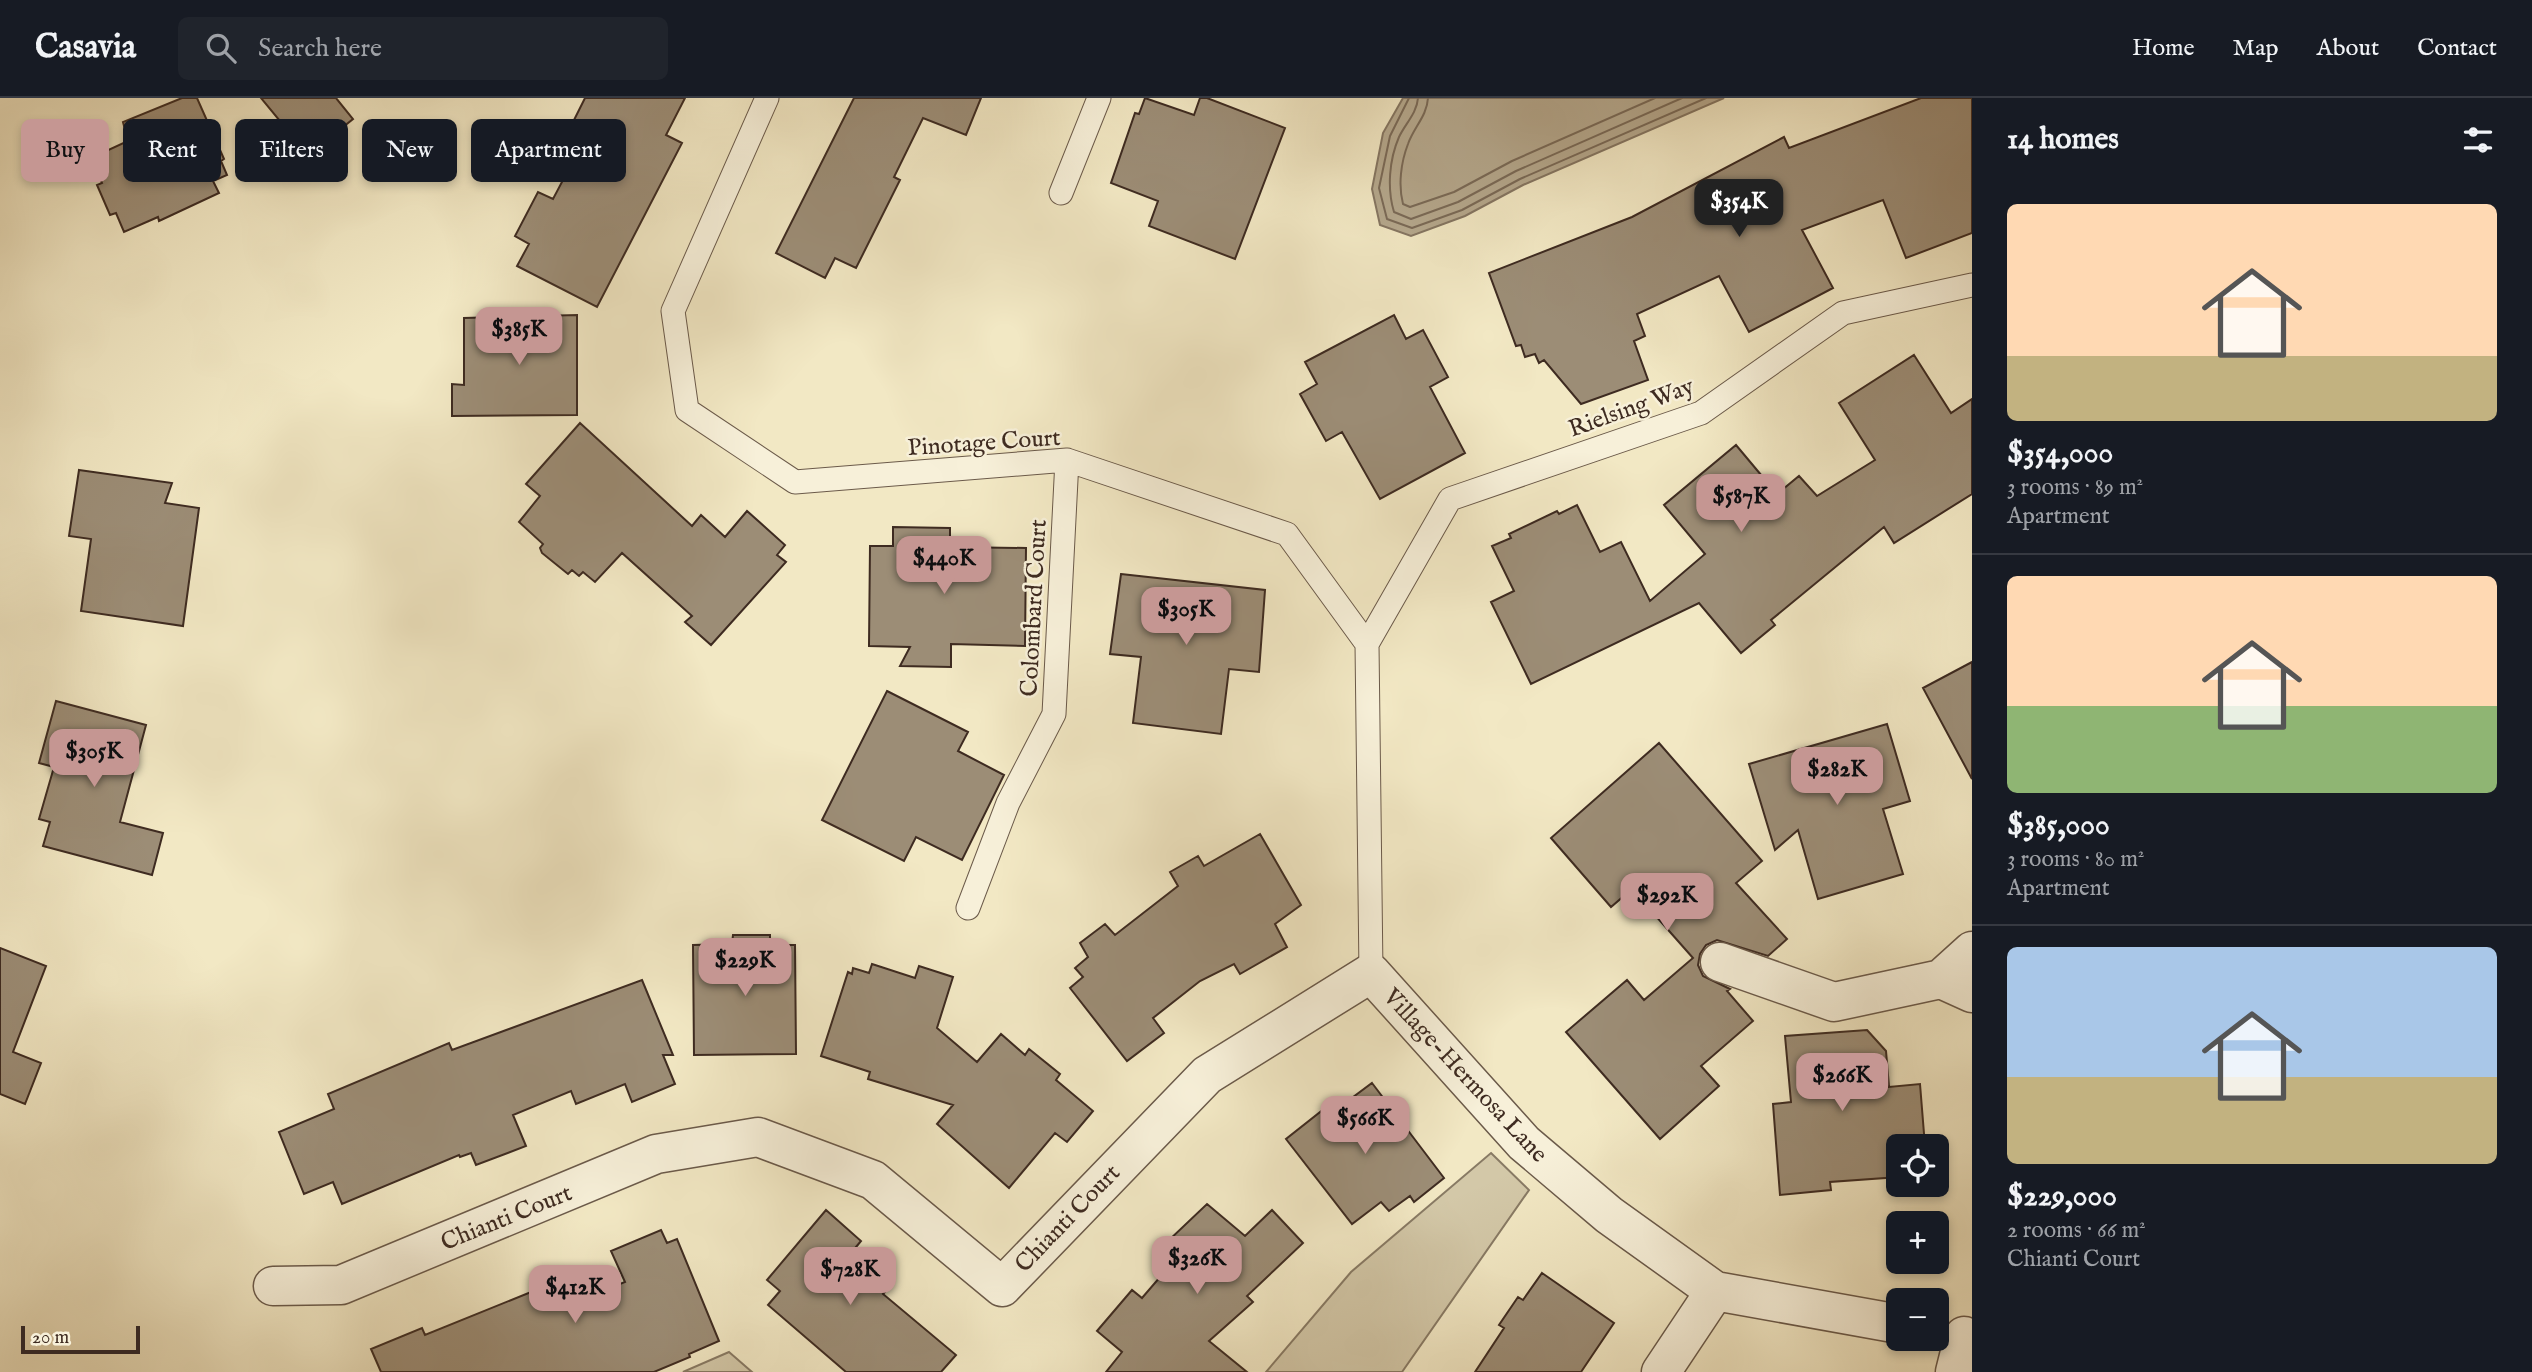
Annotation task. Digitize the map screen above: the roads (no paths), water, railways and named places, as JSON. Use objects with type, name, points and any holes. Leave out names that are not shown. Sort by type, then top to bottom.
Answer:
[{"type":"street","points":[[1720,962],[1833,1002],[1956,986],[1972,951]]},
{"type":"street","name":"Chianti Court","points":[[273,1286],[341,1284],[656,1154],[758,1137],[873,1180],[1002,1287],[1207,1075],[1371,974]]},
{"type":"street","name":"Village-Hermosa Lane","points":[[1371,974],[1524,1143],[1609,1215],[1716,1291],[1886,1322]]},
{"type":"street","points":[[1661,1372],[1716,1291]]},
{"type":"lane","name":"Pinotage Court","points":[[766,98],[673,311],[687,410],[795,482],[1066,460],[1287,534],[1367,644]]},
{"type":"lane","points":[[1061,193],[1100,98]]},
{"type":"lane","name":"Rielsing Way","points":[[1367,644],[1450,499],[1701,413],[1843,313],[1972,285]]},
{"type":"lane","name":"Colombard Court","points":[[968,908],[1008,803],[1054,715],[1066,460]]},
{"type":"lane","points":[[1367,644],[1371,974]]},
{"type":"water","points":[[1403,98],[1724,98],[1523,185],[1465,216],[1411,236],[1380,225],[1372,189],[1383,133]]}]
